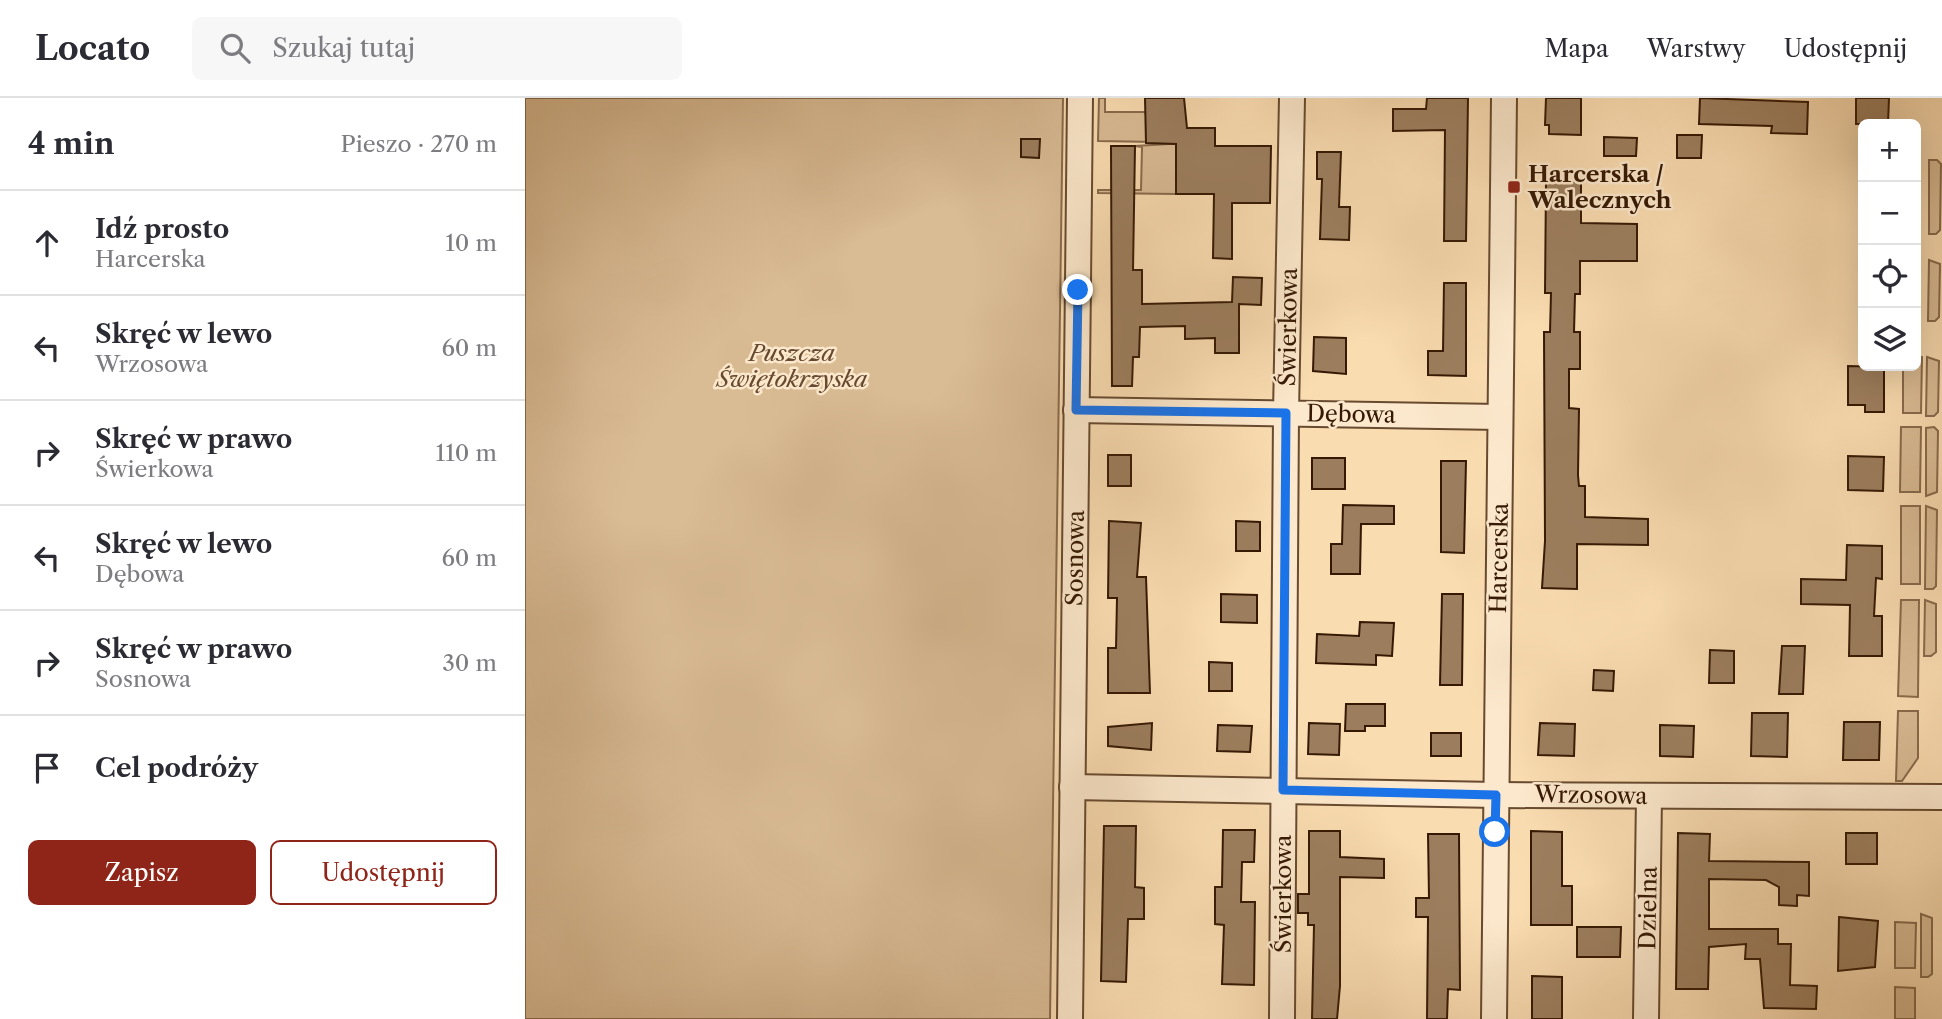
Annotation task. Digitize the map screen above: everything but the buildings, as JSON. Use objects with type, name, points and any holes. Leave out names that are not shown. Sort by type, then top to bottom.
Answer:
[{"type":"street","name":"Sosnowa","points":[[1070,1019],[1080,98]]},
{"type":"street","name":"Świerkowa","points":[[1282,1019],[1286,413],[1292,98]]},
{"type":"street","name":"Harcerska","points":[[1494,1019],[1504,98]]},
{"type":"street","name":"Dębowa","points":[[1076,410],[1500,417]]},
{"type":"street","name":"Wrzosowa","points":[[1072,787],[1496,795],[1942,797]]},
{"type":"street","name":"Dzielna","points":[[1646,1019],[1649,796]]},
{"type":"green space","name":"Puszcza Świętokrzyska","points":[[525,98],[1063,98],[1050,1019],[525,1019]]},
{"type":"green space","points":[[1099,98],[1105,98],[1105,112],[1145,112],[1156,142],[1098,141]]},
{"type":"green space","points":[[1215,144],[1214,194],[1204,194],[1204,175],[1176,174],[1176,194],[1098,193],[1098,190],[1141,190],[1142,147],[1135,146]]},
{"type":"green space","points":[[1929,160],[1937,160],[1941,164],[1940,230],[1936,234],[1929,234]]},
{"type":"green space","points":[[1929,260],[1940,264],[1939,317],[1935,321],[1928,321]]},
{"type":"green space","points":[[1922,357],[1921,413],[1903,413],[1903,371],[1921,371]]},
{"type":"green space","points":[[1927,357],[1939,361],[1938,412],[1934,416],[1926,416]]},
{"type":"green space","points":[[1901,427],[1921,427],[1920,492],[1900,492]]},
{"type":"green space","points":[[1934,427],[1938,431],[1937,492],[1926,496],[1926,428]]},
{"type":"green space","points":[[1901,506],[1920,506],[1920,584],[1901,584]]},
{"type":"green space","points":[[1926,506],[1937,510],[1936,586],[1933,589],[1925,589]]},
{"type":"green space","points":[[1901,600],[1919,600],[1918,697],[1898,696]]},
{"type":"green space","points":[[1925,600],[1936,604],[1936,652],[1931,656],[1924,656]]},
{"type":"green space","points":[[1898,711],[1918,711],[1918,758],[1902,781],[1896,781]]},
{"type":"green space","points":[[1921,914],[1932,918],[1932,974],[1928,977],[1921,977]]},
{"type":"green space","points":[[1895,922],[1916,923],[1915,968],[1895,968]]},
{"type":"green space","points":[[1895,987],[1915,988],[1915,1019],[1895,1019]]},
{"type":"place","name":"Harcerska / Walecznych","points":[[1514,187]]},
{"type":"route","points":[[1078,290],[1076,410],[1286,413],[1283,790],[1496,795],[1495,832]]}]
